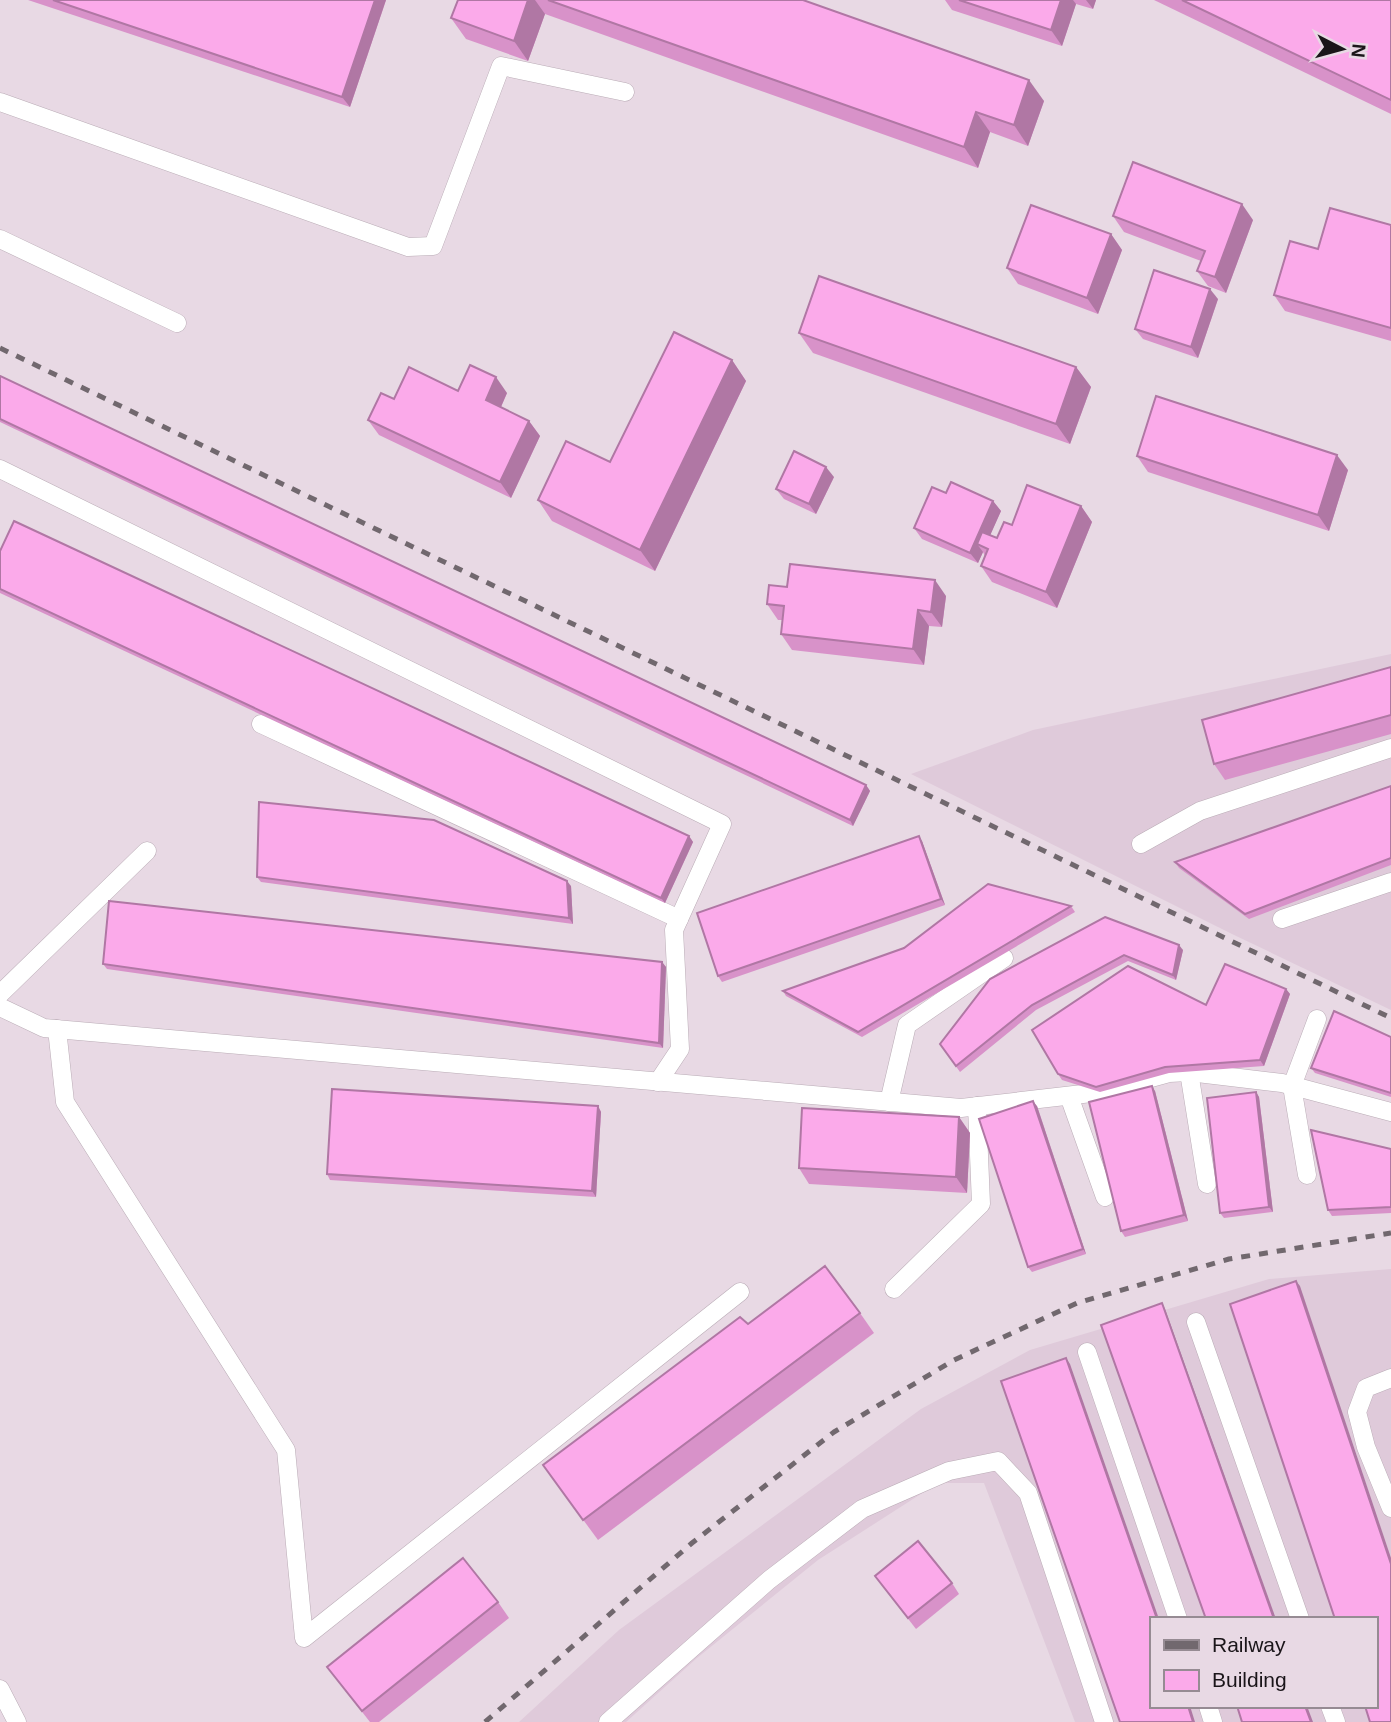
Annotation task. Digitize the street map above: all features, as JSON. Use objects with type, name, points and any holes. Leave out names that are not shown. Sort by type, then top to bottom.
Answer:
[{"type":"lane","points":[[0,102],[408,247],[433,246],[501,66],[625,92]]},
{"type":"lane","points":[[0,239],[177,323]]},
{"type":"lane","points":[[0,469],[722,824],[674,930],[680,1049],[658,1082]]},
{"type":"lane","points":[[261,724],[679,919]]},
{"type":"lane","points":[[1141,844],[1200,811],[1391,748]]},
{"type":"lane","points":[[0,994],[147,851]]},
{"type":"lane","points":[[1282,919],[1391,882]]},
{"type":"lane","points":[[889,1102],[907,1025],[1004,958]]},
{"type":"lane","points":[[0,1007],[44,1028],[961,1108],[1100,1092],[1169,1073],[1189,1072],[1282,1083],[1391,1112]]},
{"type":"lane","points":[[1307,1175],[1292,1086],[1317,1019]]},
{"type":"lane","points":[[57,1029],[65,1102],[286,1450],[304,1638],[740,1292]]},
{"type":"lane","points":[[1189,1072],[1207,1184]]},
{"type":"lane","points":[[1069,1096],[1105,1198]]},
{"type":"lane","points":[[894,1289],[981,1205],[977,1107]]},
{"type":"lane","points":[[1196,1322],[1299,1617]]},
{"type":"lane","points":[[1087,1352],[1177,1617]]},
{"type":"lane","points":[[1391,1378],[1366,1388],[1356,1412],[1366,1447],[1391,1508]]},
{"type":"lane","points":[[608,1722],[769,1580],[862,1509],[949,1471],[998,1461],[1028,1493],[1104,1722]]},
{"type":"lane","points":[[0,1689],[17,1722]]},
{"type":"shaded area","points":[[1391,654],[1391,1010],[911,774],[1033,730]]},
{"type":"shaded area","points":[[1391,1269],[1391,1722],[1075,1722],[984,1483],[938,1483],[818,1560],[697,1658],[626,1722],[519,1722],[619,1630],[921,1409],[1030,1350],[1269,1279]]},
{"type":"building","points":[[53,0],[375,0],[342,97]]},
{"type":"building","points":[[458,0],[528,0],[514,41],[451,18]]},
{"type":"building","points":[[548,0],[803,0],[1029,80],[1014,125],[976,112],[964,147]]},
{"type":"building","points":[[959,0],[1061,0],[1051,30]]},
{"type":"building","points":[[1182,0],[1391,0],[1391,100]]},
{"type":"building","points":[[1133,162],[1242,204],[1215,277],[1197,271],[1205,251],[1113,216]]},
{"type":"building","points":[[1031,205],[1111,234],[1087,298],[1007,268]]},
{"type":"building","points":[[1330,208],[1391,225],[1391,328],[1274,295],[1290,241],[1318,249]]},
{"type":"building","points":[[1154,270],[1210,289],[1191,347],[1135,329]]},
{"type":"building","points":[[819,276],[1076,367],[1056,424],[799,333]]},
{"type":"building","points":[[674,332],[732,360],[640,550],[538,500],[566,441],[610,462]]},
{"type":"building","points":[[470,365],[496,377],[486,400],[529,421],[500,482],[368,420],[381,393],[394,399],[409,367],[458,391]]},
{"type":"building","points":[[0,376],[866,785],[850,820],[0,419]]},
{"type":"building","points":[[1156,396],[1337,455],[1318,515],[1137,456]]},
{"type":"building","points":[[794,451],[826,467],[809,504],[776,489]]},
{"type":"building","points":[[951,482],[993,501],[970,553],[914,528],[932,487],[946,493]]},
{"type":"building","points":[[1027,485],[1081,506],[1046,592],[981,566],[988,549],[977,544],[982,532],[997,538],[1004,522],[1012,525]]},
{"type":"building","points":[[14,521],[689,836],[661,898],[0,589],[0,551]]},
{"type":"building","points":[[790,564],[935,580],[931,612],[918,610],[913,649],[781,634],[784,606],[767,604],[769,585],[787,587]]},
{"type":"building","points":[[1391,667],[1391,715],[1214,764],[1202,720]]},
{"type":"building","points":[[1391,786],[1391,858],[1245,914],[1175,862]]},
{"type":"building","points":[[259,802],[434,820],[567,881],[569,918],[257,877]]},
{"type":"building","points":[[919,836],[941,899],[718,976],[697,913]]},
{"type":"building","points":[[988,884],[1071,906],[858,1032],[783,991],[904,948]]},
{"type":"building","points":[[109,901],[662,962],[659,1043],[103,964]]},
{"type":"building","points":[[1105,917],[1179,945],[1173,975],[1124,955],[1032,1005],[956,1066],[940,1044],[990,979]]},
{"type":"building","points":[[1225,964],[1286,989],[1260,1060],[1165,1067],[1096,1087],[1058,1074],[1032,1030],[1128,966],[1206,1005]]},
{"type":"building","points":[[1334,1011],[1391,1037],[1391,1093],[1311,1068]]},
{"type":"building","points":[[1152,1086],[1184,1215],[1121,1231],[1089,1102]]},
{"type":"building","points":[[332,1089],[598,1106],[592,1191],[327,1174]]},
{"type":"building","points":[[1256,1092],[1269,1207],[1220,1213],[1207,1098]]},
{"type":"building","points":[[1033,1101],[1083,1249],[1028,1267],[979,1119]]},
{"type":"building","points":[[802,1108],[959,1117],[956,1177],[799,1168]]},
{"type":"building","points":[[1311,1130],[1391,1149],[1391,1207],[1328,1210]]},
{"type":"building","points":[[825,1266],[860,1313],[583,1520],[543,1465],[740,1317],[748,1324]]},
{"type":"building","points":[[1296,1281],[1391,1564],[1391,1722],[1370,1722],[1366,1708],[1377,1708],[1377,1617],[1334,1617],[1230,1304]]},
{"type":"building","points":[[1162,1303],[1273,1617],[1205,1617],[1101,1325]]},
{"type":"building","points":[[1066,1358],[1156,1617],[1150,1617],[1150,1708],[1189,1708],[1193,1722],[1120,1722],[1001,1381]]},
{"type":"building","points":[[918,1541],[952,1583],[908,1618],[875,1576]]},
{"type":"building","points":[[463,1558],[498,1602],[362,1711],[327,1667]]},
{"type":"building","points":[[1238,1708],[1306,1708],[1311,1722],[1242,1722]]},
{"type":"railway","points":[[0,348],[1391,1018]]},
{"type":"railway","points":[[485,1722],[692,1543],[834,1432],[954,1360],[1077,1303],[1229,1259],[1391,1233]]}]
